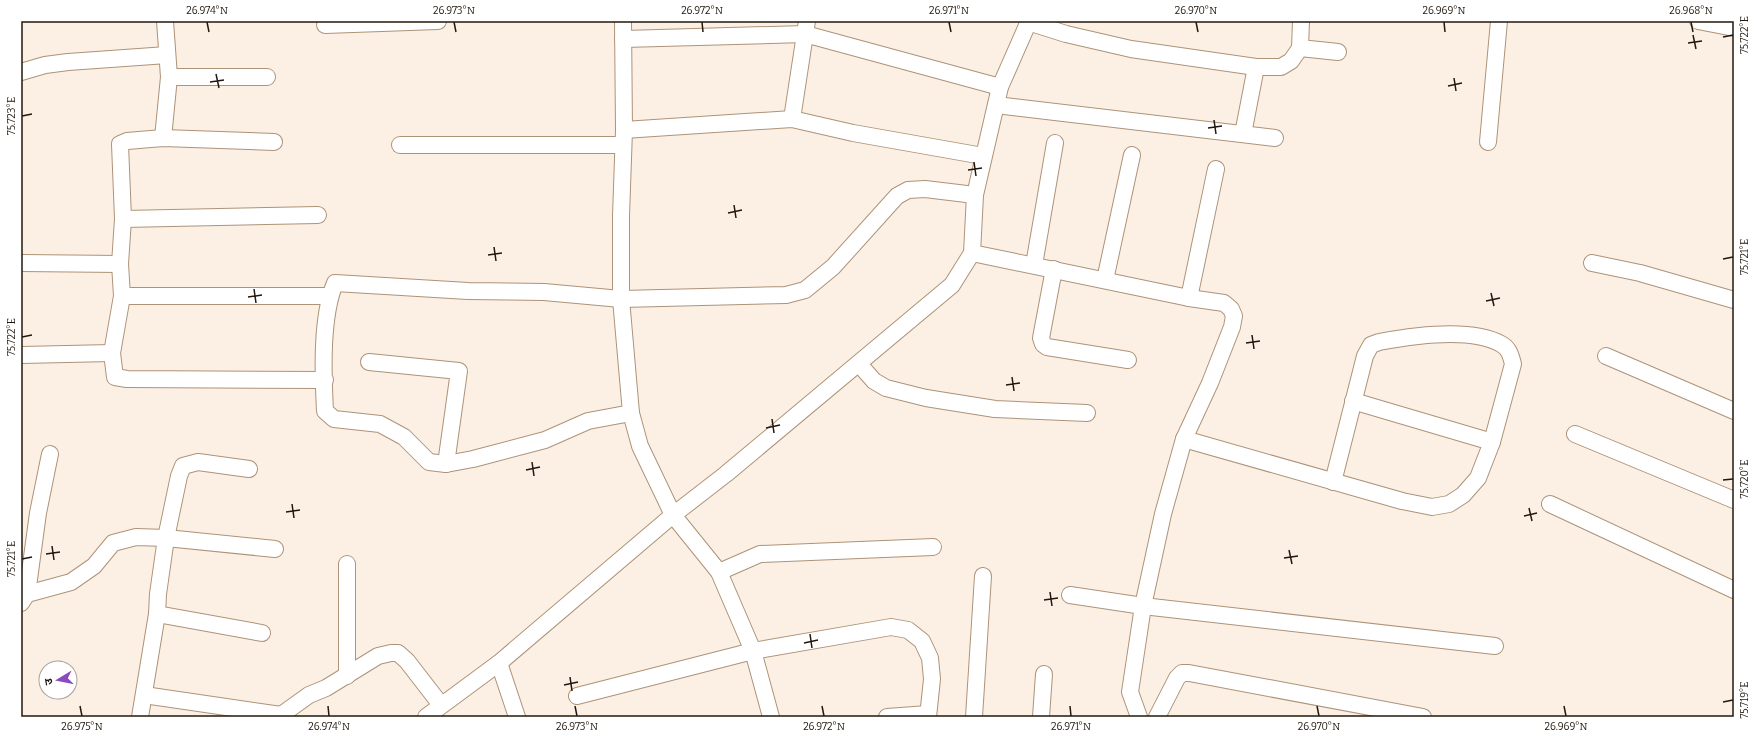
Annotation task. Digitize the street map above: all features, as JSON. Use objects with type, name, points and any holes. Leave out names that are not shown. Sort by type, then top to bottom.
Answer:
[{"type":"street","points":[[163,138],[169,77],[165,21]]},
{"type":"street","points":[[325,26],[438,21]]},
{"type":"street","points":[[623,21],[621,299],[631,413],[640,446],[673,515],[719,572],[753,651],[771,717]]},
{"type":"street","points":[[426,717],[499,663],[673,515],[726,474],[952,285],[972,253],[975,195],[1000,87],[1028,22],[1066,34],[1131,49],[1256,67],[1281,67],[1291,61],[1300,48],[1301,21]]},
{"type":"street","points":[[1488,142],[1499,21]]},
{"type":"street","points":[[1698,21],[1734,28]]},
{"type":"street","points":[[623,39],[806,27],[1000,87]]},
{"type":"street","points":[[792,119],[806,27]]},
{"type":"street","points":[[1300,48],[1338,52]]},
{"type":"street","points":[[21,69],[68,62],[167,55]]},
{"type":"street","points":[[1243,134],[1256,67]]},
{"type":"street","points":[[169,77],[267,77]]},
{"type":"street","points":[[996,105],[1275,138]]},
{"type":"street","points":[[400,145],[623,138],[792,119],[853,133],[984,156]]},
{"type":"street","points":[[274,142],[163,138],[120,144],[123,219],[120,264],[122,296],[112,353],[115,377],[127,379],[325,380]]},
{"type":"street","points":[[1034,265],[1055,144]]},
{"type":"street","points":[[1105,280],[1132,155]]},
{"type":"street","points":[[1189,298],[1216,169]]},
{"type":"street","points":[[631,413],[588,421],[545,440],[473,459],[446,464],[429,462],[404,437],[380,424],[334,419],[325,411],[325,340],[330,296],[335,282],[468,291],[544,292],[621,299],[786,296],[805,290],[833,267],[896,196],[908,190],[925,189],[975,195]]},
{"type":"street","points":[[123,219],[318,215]]},
{"type":"street","points":[[972,253],[1189,298],[1224,303],[1231,309],[1234,316],[1232,327],[1210,383],[1184,439],[1163,514],[1144,606],[1130,692],[1139,717]]},
{"type":"street","points":[[21,262],[120,264]]},
{"type":"street","points":[[1592,263],[1640,273],[1734,300]]},
{"type":"street","points":[[1054,269],[1041,338],[1043,344],[1047,347],[1128,360]]},
{"type":"street","points":[[122,296],[330,296]]},
{"type":"street","points":[[1184,439],[1333,482],[1402,501],[1432,507],[1449,504],[1463,495],[1478,478],[1492,442],[1513,364],[1511,354],[1502,344],[1482,336],[1454,334],[1394,339],[1371,345],[1365,356],[1333,482]]},
{"type":"street","points":[[21,354],[112,353]]},
{"type":"street","points":[[1606,356],[1734,411]]},
{"type":"street","points":[[369,362],[459,371],[446,464]]},
{"type":"street","points":[[859,364],[874,381],[886,388],[926,398],[995,408],[1087,413]]},
{"type":"street","points":[[1353,401],[1492,442]]},
{"type":"street","points":[[1574,434],[1734,500]]},
{"type":"street","points":[[50,454],[28,526],[24,599],[71,582],[94,566],[113,543],[136,537],[166,538],[275,549]]},
{"type":"street","points":[[140,717],[158,614],[158,594],[166,538],[179,476],[183,466],[198,462],[249,469]]},
{"type":"street","points":[[1550,504],[1734,590]]},
{"type":"street","points":[[719,572],[760,554],[934,547]]},
{"type":"street","points":[[347,564],[347,676]]},
{"type":"street","points":[[974,717],[983,576]]},
{"type":"street","points":[[1070,595],[1144,606],[1495,646]]},
{"type":"street","points":[[158,614],[262,633]]},
{"type":"street","points":[[577,696],[753,651],[891,627],[908,630],[922,641],[930,658],[932,679],[928,716],[887,717]]},
{"type":"street","points":[[144,695],[282,716],[309,695],[326,688],[378,656],[386,653],[398,653],[407,661],[441,705]]},
{"type":"street","points":[[499,663],[517,717]]},
{"type":"street","points":[[1157,717],[1177,678],[1182,673],[1189,673],[1423,717]]},
{"type":"street","points":[[1041,717],[1044,674]]}]
